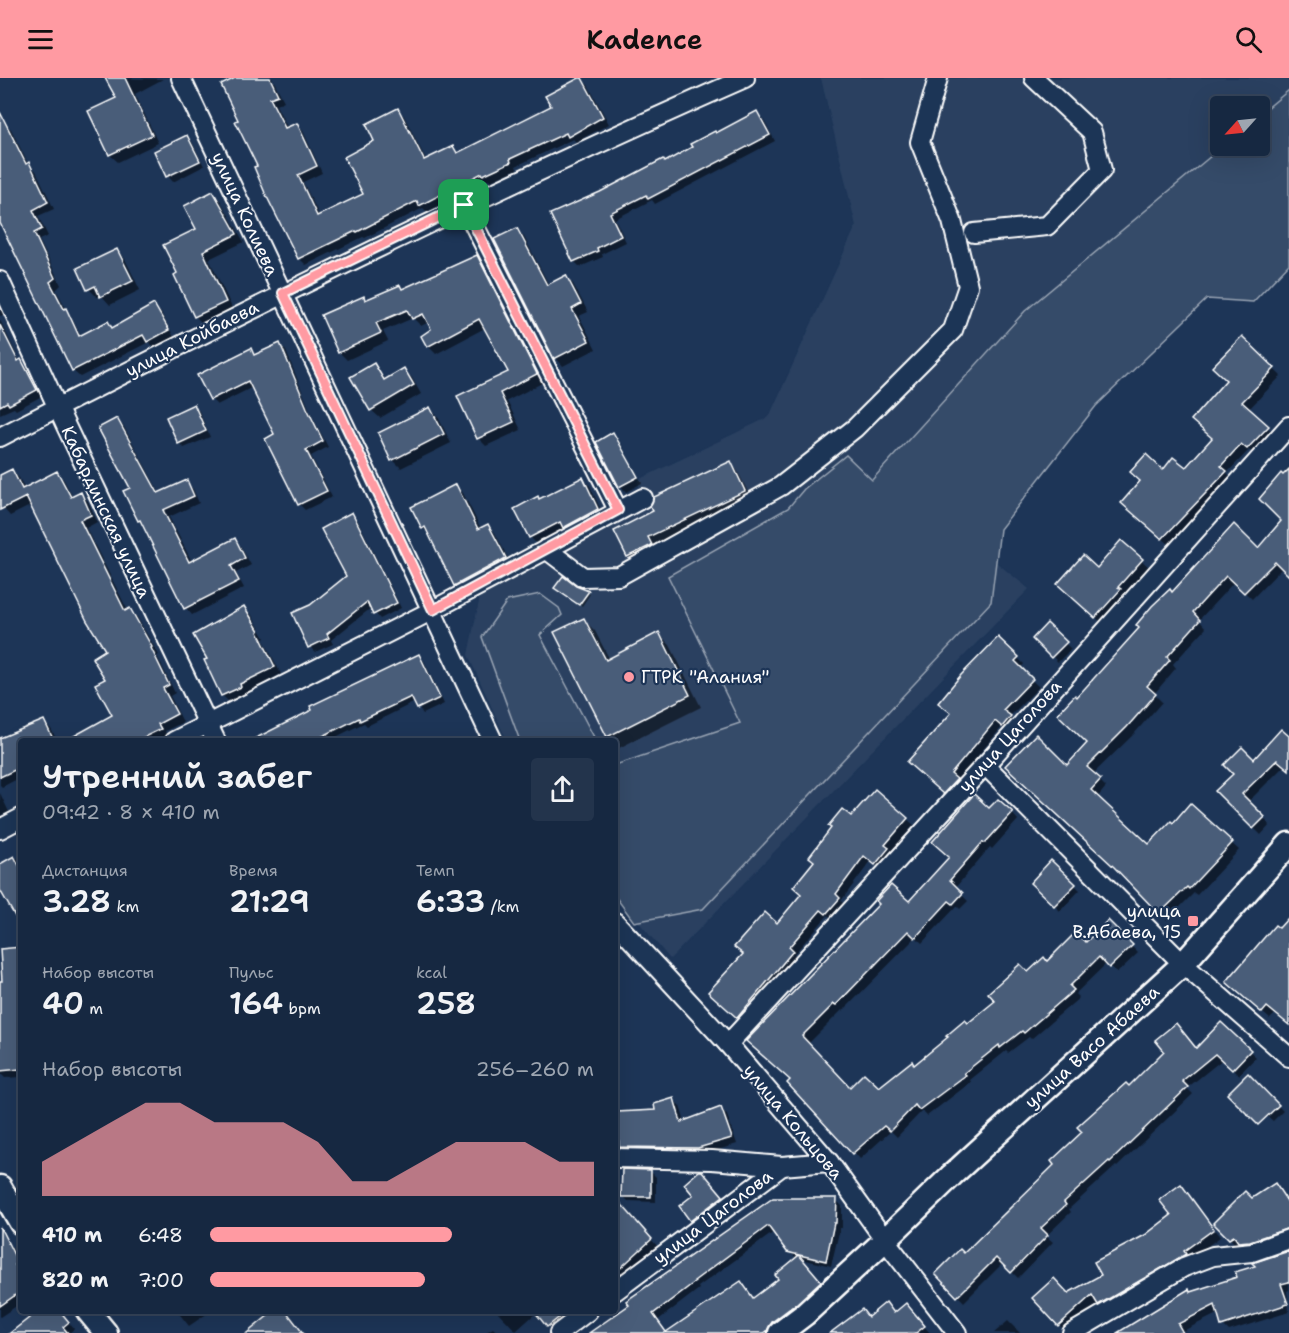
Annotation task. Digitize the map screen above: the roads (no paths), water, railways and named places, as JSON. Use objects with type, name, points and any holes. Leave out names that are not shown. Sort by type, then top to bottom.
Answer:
[{"type":"main road","name":"улица Васо Абаева","points":[[780,1333],[805,1314],[952,1175],[1183,964],[1289,844]]},
{"type":"main road","points":[[0,1187],[18,1217]]},
{"type":"main road","points":[[90,1314],[103,1332]]},
{"type":"street","name":"улица Колиева","points":[[181,78],[433,610]]},
{"type":"street","name":"улица Койбаева","points":[[0,437],[283,293],[464,205],[745,78]]},
{"type":"street","points":[[546,549],[583,577],[619,576],[781,486],[855,428],[952,330],[968,286],[952,221],[920,142],[938,78]]},
{"type":"street","points":[[974,233],[1047,226],[1102,170],[1092,132],[1034,78]]},
{"type":"street","points":[[464,205],[618,510]]},
{"type":"street","name":"Кабардинская улица","points":[[0,281],[57,408],[214,738]]},
{"type":"street","name":"улица Цаголова","points":[[728,1044],[985,765],[1289,426]]},
{"type":"street","points":[[180,738],[433,610],[643,498]]},
{"type":"street","points":[[433,610],[492,738]]},
{"type":"street","points":[[985,765],[1183,964],[1289,1057]]},
{"type":"street","points":[[0,829],[18,820]]},
{"type":"street","name":"улица Кольцова","points":[[618,925],[728,1044],[830,1162],[885,1240],[957,1333]]},
{"type":"street","points":[[618,1158],[712,1160],[782,1166],[830,1162]]},
{"type":"street","name":"улица Цаголова","points":[[618,1289],[782,1166]]},
{"type":"street","points":[[1072,1333],[1184,1267],[1213,1256],[1252,1251],[1289,1239]]},
{"type":"street","points":[[559,1333],[584,1314]]},
{"type":"place","name":"ГТРК \"Алания\"","points":[[629,677]]},
{"type":"place","name":"улица В.Абаева, 15","points":[[1193,921]]}]
